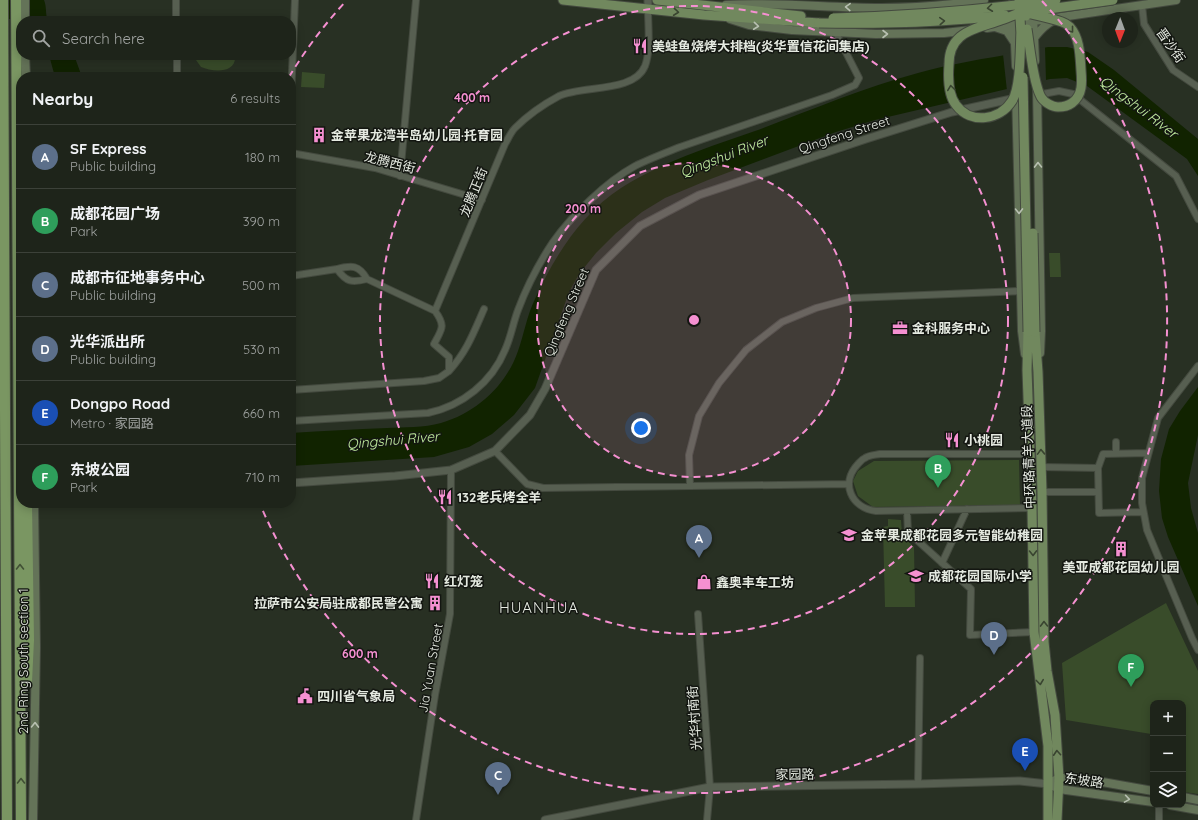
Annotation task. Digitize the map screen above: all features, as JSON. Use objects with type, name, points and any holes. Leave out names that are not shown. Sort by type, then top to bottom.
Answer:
[{"type":"highway","points":[[3,0],[7,820]]},
{"type":"highway","points":[[16,0],[16,16]]},
{"type":"highway","points":[[16,60],[17,72]]},
{"type":"highway","points":[[20,508],[21,820]]},
{"type":"highway","points":[[21,719],[27,682],[29,640],[27,508]]},
{"type":"highway","points":[[0,558],[2,655],[6,711]]},
{"type":"main road","points":[[25,0],[25,16]]},
{"type":"main road","points":[[563,0],[651,4],[818,21],[884,24],[939,22],[1112,0]]},
{"type":"main road","points":[[657,0],[705,10],[749,25],[836,33],[914,34],[944,33],[995,26],[1021,27],[1034,20],[1176,0]]},
{"type":"main road","points":[[705,10],[753,3],[882,8],[984,0]]},
{"type":"main road","points":[[1013,0],[1021,27],[1037,88],[1042,98],[1054,107],[1071,104],[1079,96],[1082,88],[1082,82],[1079,48],[1074,33],[1070,27],[1063,22],[1023,12],[963,34],[954,44],[951,50],[949,65],[950,90],[953,100],[960,110],[973,117],[988,118],[1004,111],[1013,100],[1018,88],[1021,27]]},
{"type":"main road","points":[[1019,0],[1032,332]]},
{"type":"main road","points":[[1026,0],[1021,27],[1015,46],[1022,331],[1027,370]]},
{"type":"main road","points":[[1032,0],[1037,91],[1041,331],[1038,372]]},
{"type":"main road","points":[[818,21],[923,15],[1056,0]]},
{"type":"main road","points":[[1034,38],[1042,27],[1048,23],[1072,15]]},
{"type":"main road","points":[[995,26],[1007,31],[1015,46]]},
{"type":"main road","points":[[25,60],[26,72]]},
{"type":"main road","name":"中环路青羊大道段","points":[[1032,332],[1027,370],[1032,508],[1034,632],[1048,746],[1048,820]]},
{"type":"main road","name":"中环路青羊大道段","points":[[1032,332],[1038,372],[1042,492],[1044,642],[1047,671],[1055,715],[1059,778],[1057,820]]},
{"type":"main road","name":"2nd Ring South section 1","points":[[33,820],[36,647],[34,508]]},
{"type":"main road","name":"东坡路","points":[[1048,784],[1059,778],[1064,778],[1091,780],[1150,791]]},
{"type":"main road","name":"东坡路","points":[[1048,784],[1059,789],[1150,802]]},
{"type":"main road","points":[[1186,798],[1198,800]]},
{"type":"main road","points":[[1186,808],[1198,810]]},
{"type":"street","points":[[176,0],[176,16]]},
{"type":"street","points":[[294,16],[295,0]]},
{"type":"street","points":[[400,176],[416,0]]},
{"type":"street","name":"龙腾正街","points":[[436,311],[508,139],[514,129],[534,112],[559,96],[576,90],[627,83],[637,77],[645,66],[648,48],[651,4]]},
{"type":"street","name":"晋沙街","points":[[1142,5],[1144,24],[1173,70],[1198,87]]},
{"type":"street","points":[[296,421],[428,413],[447,408],[469,395],[480,386],[499,363],[506,350],[518,309],[538,266],[554,241],[593,198],[614,180],[636,166],[680,147],[856,85],[859,78],[836,33]]},
{"type":"street","points":[[177,60],[177,72]]},
{"type":"street","points":[[292,72],[293,60]]},
{"type":"street","points":[[1037,91],[1059,91],[1073,94],[1176,176],[1198,219]]},
{"type":"street","name":"Qingfeng Street","points":[[296,483],[395,476],[451,470],[494,450],[530,415],[545,389],[596,270],[640,226],[699,195],[952,112],[1016,98]]},
{"type":"street","name":"龙腾西街","points":[[296,154],[375,168],[482,200]]},
{"type":"street","points":[[296,275],[337,269],[346,266],[355,267],[363,271],[367,279]]},
{"type":"street","points":[[337,269],[350,281],[367,279],[436,311],[442,322],[442,326],[434,344],[453,360],[460,358]]},
{"type":"street","points":[[690,486],[689,455],[699,416],[719,383],[746,350],[782,322],[816,308],[853,298],[1021,291]]},
{"type":"street","points":[[296,390],[439,378],[449,371],[468,346],[484,309]]},
{"type":"street","points":[[449,357],[449,371]]},
{"type":"street","points":[[1198,366],[1158,418],[1142,478],[1142,503],[1147,530],[1198,650]]},
{"type":"street","points":[[1116,442],[1116,453]]},
{"type":"street","points":[[494,450],[527,484],[535,487],[849,484]]},
{"type":"street","points":[[1143,512],[1099,513],[1098,468],[1103,454],[1148,453]]},
{"type":"street","points":[[1030,454],[880,454],[864,458],[852,471],[849,484],[853,500],[868,510],[907,511],[1032,508]]},
{"type":"street","points":[[1041,467],[1098,468]]},
{"type":"street","name":"Jia Yuan Street","points":[[416,820],[435,695],[450,614],[451,470]]},
{"type":"street","points":[[1042,492],[1098,492]]},
{"type":"street","points":[[942,563],[967,509]]},
{"type":"street","points":[[907,511],[908,532],[971,589],[970,635],[1034,632]]},
{"type":"street","name":"光华村南街","points":[[698,614],[710,787],[707,820]]},
{"type":"street","points":[[918,784],[920,658]]},
{"type":"street","name":"家园路","points":[[545,820],[574,817],[710,787],[1020,782],[1048,784]]},
{"type":"street","points":[[1159,808],[1159,820]]},
{"type":"shaded area","points":[[196,60],[235,60],[232,66],[223,70],[212,70],[201,67]]},
{"type":"shaded area","points":[[302,72],[325,74],[324,88],[301,87]]},
{"type":"shaded area","points":[[1049,253],[1060,253],[1061,277],[1050,277]]},
{"type":"shaded area","points":[[1019,460],[1020,505],[873,507],[858,496],[853,481],[858,471],[874,461]]},
{"type":"shaded area","points":[[888,519],[901,520],[902,535],[914,547],[915,607],[885,607],[883,527],[888,526]]},
{"type":"shaded area","points":[[1166,603],[1198,671],[1198,794],[1186,792],[1186,700],[1150,700],[1150,734],[1066,720],[1062,663]]},
{"type":"water","points":[[0,0],[44,0],[47,16],[16,16],[16,21],[0,18]]},
{"type":"water","name":"Qingshui River","points":[[1048,47],[1067,47],[1088,52],[1114,70],[1198,139],[1198,176],[1187,159],[1087,86],[1067,78],[1050,79],[1007,89],[875,120],[836,132],[708,180],[665,198],[642,212],[616,233],[596,253],[579,274],[569,292],[535,388],[514,415],[492,434],[469,447],[434,457],[296,466],[296,433],[428,426],[454,418],[478,405],[498,387],[513,364],[532,305],[560,252],[581,223],[593,210],[621,188],[653,170],[720,143],[876,86],[950,65]]},
{"type":"water","points":[[50,60],[76,60],[80,72],[54,72]]},
{"type":"water","points":[[1198,387],[1198,435],[1188,483],[1191,508],[1198,533],[1198,606],[1168,537],[1162,518],[1159,491],[1161,459],[1169,429]]},
{"type":"pier","points":[[1045,47],[1046,81],[1007,91],[1003,54]]},
{"type":"place","name":"美蛙鱼烧烤大排档(炎华置信花间集店)","points":[[640,46]]},
{"type":"place","name":"金苹果龙湾半岛幼儿园·托育园","points":[[319,135]]},
{"type":"place","name":"金科服务中心","points":[[900,328]]},
{"type":"place","name":"小桃园","points":[[952,440]]},
{"type":"place","name":"成都花园广场","points":[[938,488]]},
{"type":"place","name":"132老兵烤全羊","points":[[445,497]]},
{"type":"place","name":"金苹果成都花园多元智能幼稚园","points":[[849,535]]},
{"type":"place","name":"美亚成都花园幼儿园","points":[[1121,549]]},
{"type":"place","name":"SF Express","points":[[699,558]]},
{"type":"place","name":"成都花园国际小学","points":[[916,576]]},
{"type":"place","name":"红灯笼","points":[[432,581]]},
{"type":"place","name":"鑫奥丰车工坊","points":[[704,582]]},
{"type":"place","name":"拉萨市公安局驻成都民警公寓","points":[[435,603]]},
{"type":"place","name":"光华派出所","points":[[994,655]]},
{"type":"place","name":"东坡公园","points":[[1131,687]]},
{"type":"place","name":"四川省气象局","points":[[305,696]]},
{"type":"place","name":"Dongpo Road","points":[[1025,771]]},
{"type":"place","name":"成都市征地事务中心","points":[[498,795]]},
{"type":"district","name":"HUANHUA","points":[[539,607]]}]
